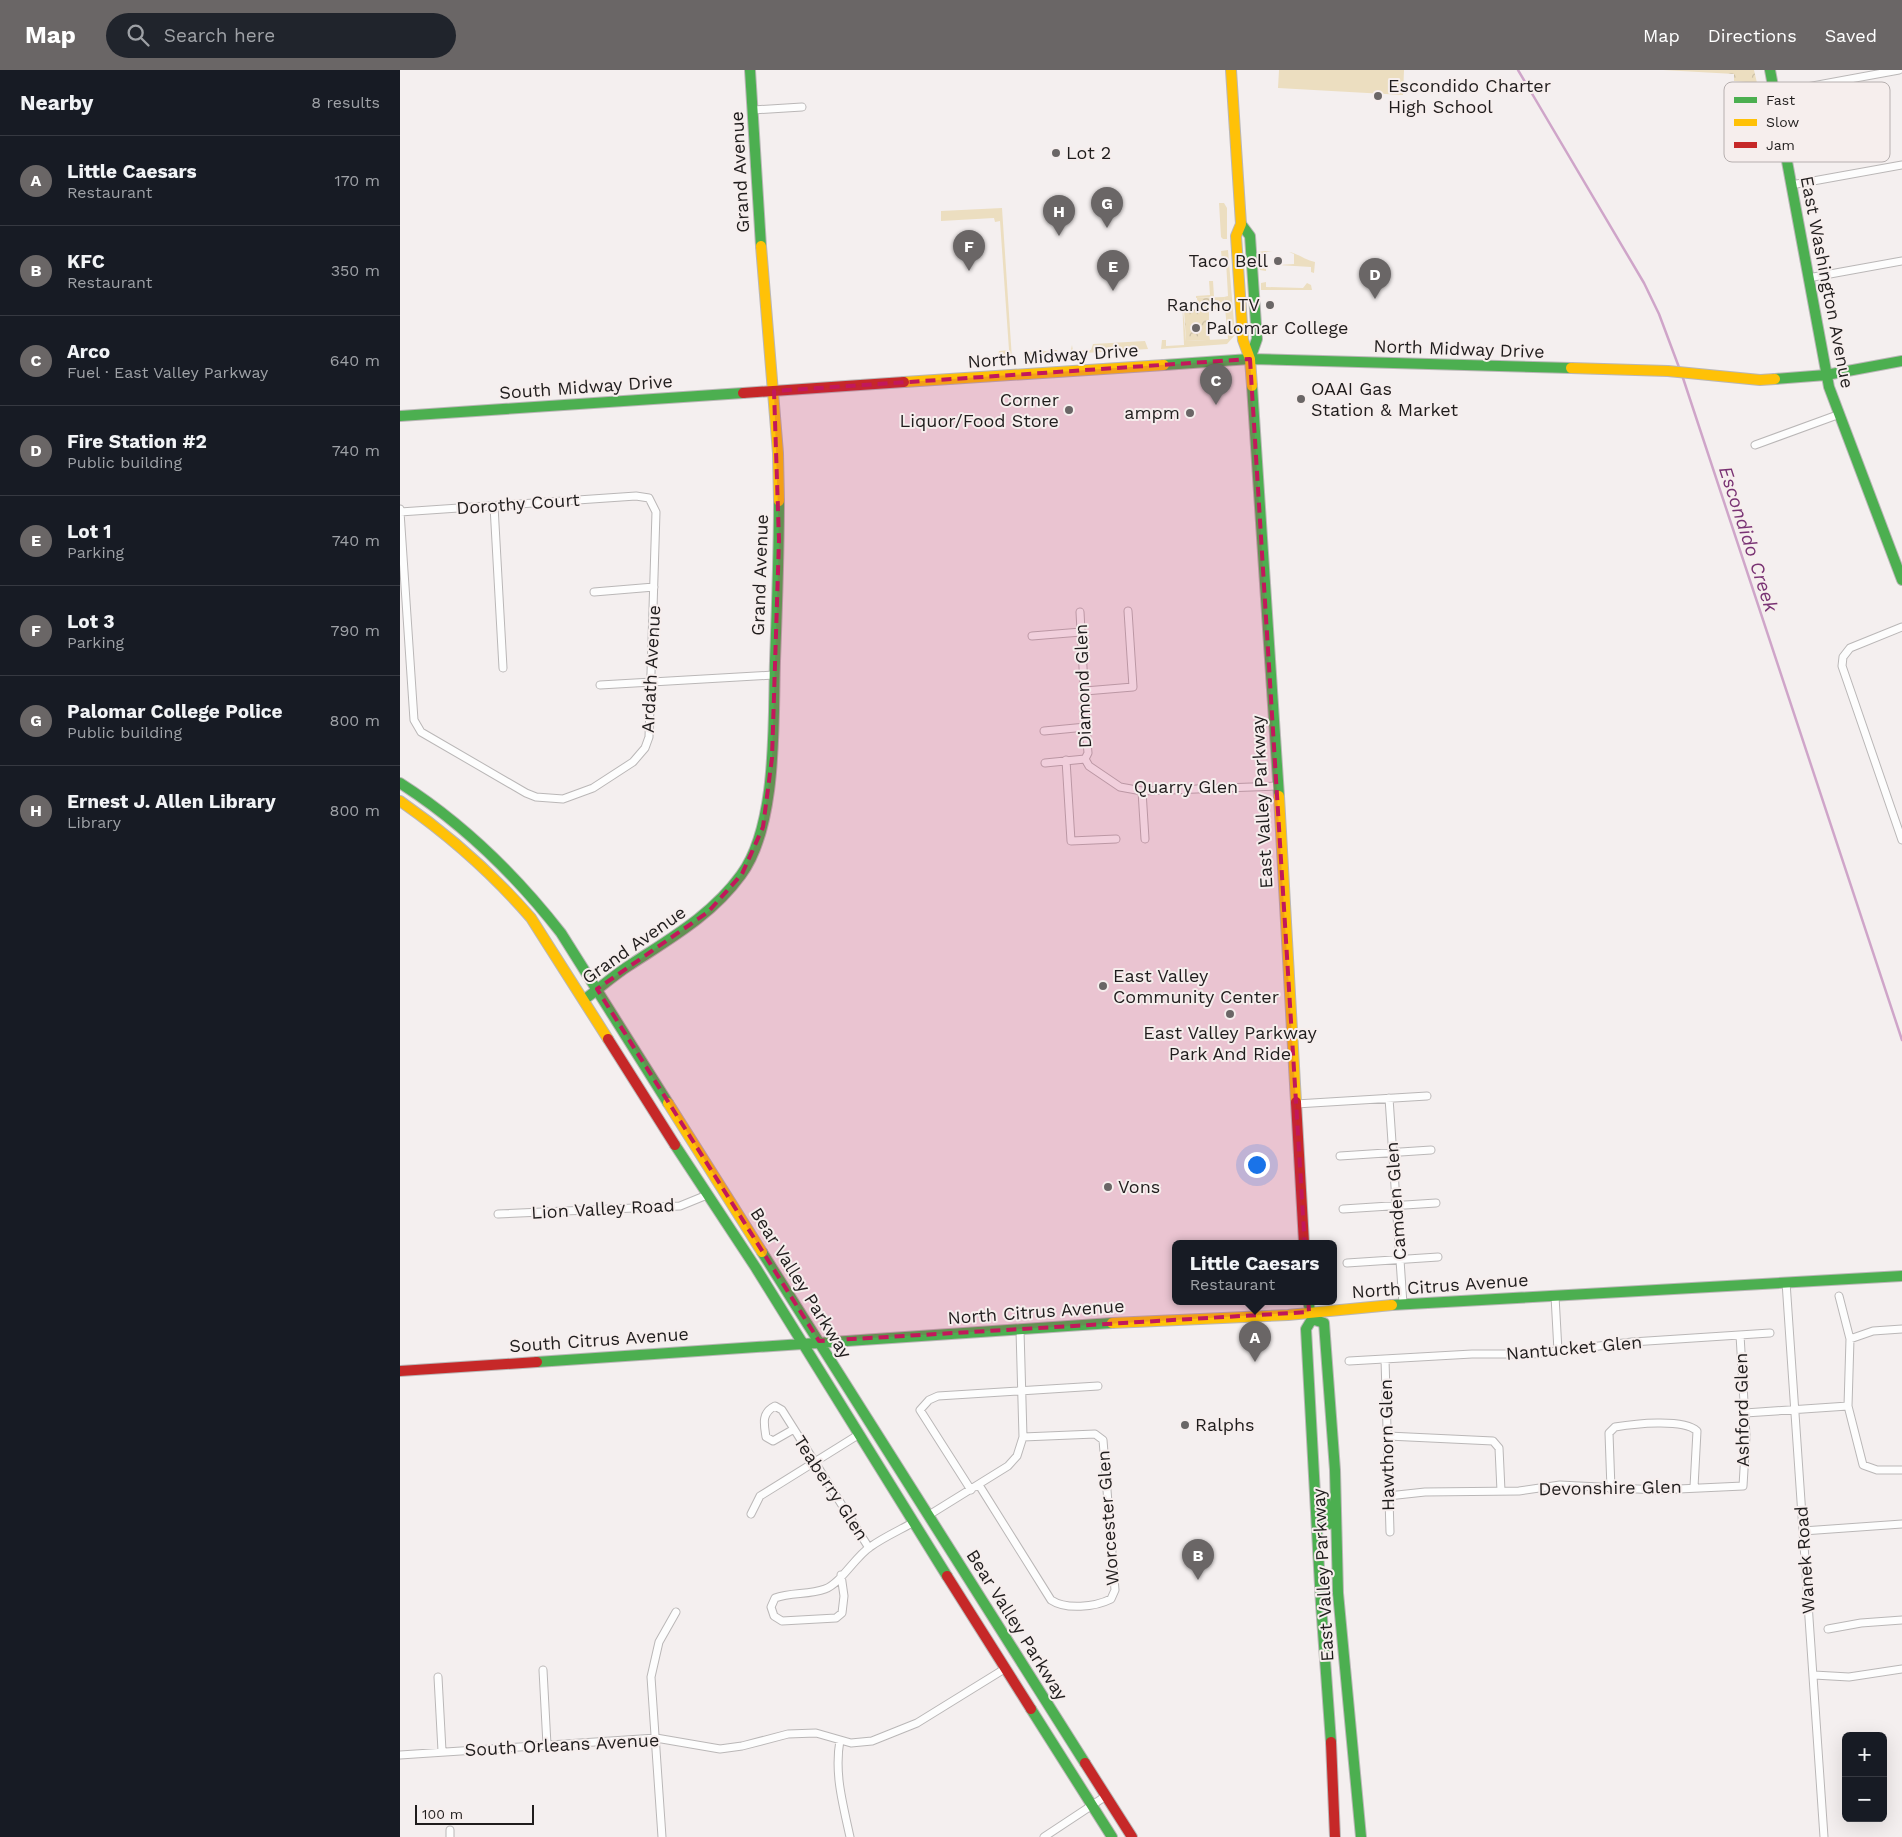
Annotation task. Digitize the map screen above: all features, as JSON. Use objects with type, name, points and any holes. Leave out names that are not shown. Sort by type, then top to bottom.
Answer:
[{"type":"main road","name":"Grand Avenue","points":[[584,999],[708,912],[729,891],[752,856],[763,826],[770,783],[779,540],[778,453],[774,391],[764,296],[750,70]]},
{"type":"main road","name":"East Valley Parkway","points":[[1231,70],[1241,224],[1250,236],[1257,339],[1250,359],[1278,786],[1304,1240]]},
{"type":"main road","name":"East Washington Avenue","points":[[1787,162],[1826,375],[1902,580]]},
{"type":"main road","name":"North Midway Drive","points":[[774,391],[1250,359],[1693,372],[1760,380],[1826,375],[1902,361]]},
{"type":"main road","name":"South Midway Drive","points":[[400,416],[774,391]]},
{"type":"main road","name":"Bear Valley Parkway","points":[[400,783],[442,811],[467,831],[518,880],[561,933],[1132,1837]]},
{"type":"main road","name":"Bear Valley Parkway","points":[[400,801],[454,838],[509,892],[531,918],[707,1195],[756,1268],[858,1434],[1112,1837]]},
{"type":"main road","name":"North Citrus Avenue","points":[[801,1342],[1020,1330],[1076,1324],[1310,1315],[1403,1304],[1902,1276]]},
{"type":"main road","name":"East Valley Parkway","points":[[1309,1305],[1310,1315],[1306,1329],[1314,1494],[1330,1709],[1335,1837]]},
{"type":"main road","name":"East Valley Parkway","points":[[1310,1315],[1324,1323],[1335,1470],[1336,1542],[1344,1671],[1361,1837]]},
{"type":"main road","name":"South Citrus Avenue","points":[[400,1371],[801,1342]]},
{"type":"main road","points":[[1314,1494],[1325,1497],[1330,1530],[1336,1542]]},
{"type":"street","points":[[1833,82],[1898,70]]},
{"type":"street","points":[[753,110],[802,108]]},
{"type":"street","points":[[1791,184],[1902,165]]},
{"type":"street","points":[[1808,278],[1902,261]]},
{"type":"street","points":[[1755,445],[1840,414]]},
{"type":"street","name":"Dorothy Court","points":[[400,510],[494,506],[636,496]]},
{"type":"street","name":"Ardath Avenue","points":[[400,510],[403,593],[414,720],[421,732],[526,793],[536,797],[563,799],[593,788],[633,762],[645,748],[649,737],[656,512],[649,498],[636,496]]},
{"type":"street","points":[[494,506],[502,668]]},
{"type":"street","points":[[594,592],[654,587]]},
{"type":"street","points":[[1085,691],[1133,688],[1128,611]]},
{"type":"street","name":"Diamond Glen","points":[[1080,612],[1088,753],[1085,759]]},
{"type":"street","points":[[1902,627],[1850,648],[1843,657],[1842,666],[1902,840]]},
{"type":"street","points":[[1032,636],[1081,632]]},
{"type":"street","points":[[600,685],[773,676]]},
{"type":"street","points":[[1044,731],[1086,727]]},
{"type":"street","points":[[1045,762],[1085,759]]},
{"type":"street","name":"Quarry Glen","points":[[1085,759],[1090,766],[1120,787],[1142,791],[1278,786]]},
{"type":"street","points":[[1066,760],[1071,841],[1116,839]]},
{"type":"street","points":[[1142,791],[1145,839]]},
{"type":"street","points":[[1296,1104],[1427,1096]]},
{"type":"street","name":"Camden Glen","points":[[1389,1098],[1403,1304]]},
{"type":"street","points":[[1340,1156],[1431,1150]]},
{"type":"street","name":"Lion Valley Road","points":[[498,1214],[680,1206],[707,1195]]},
{"type":"street","points":[[1343,1209],[1436,1203]]},
{"type":"street","points":[[1347,1263],[1438,1257]]},
{"type":"street","name":"Wanek Road","points":[[1786,1282],[1824,1837]]},
{"type":"street","points":[[1555,1296],[1558,1351]]},
{"type":"street","points":[[1839,1296],[1850,1339],[1848,1406],[1863,1464],[1876,1470],[1902,1470]]},
{"type":"street","points":[[1850,1339],[1879,1330],[1902,1329]]},
{"type":"street","points":[[929,1515],[1008,1466],[1017,1456],[1023,1437],[1020,1390],[1020,1330]]},
{"type":"street","name":"Nantucket Glen","points":[[1349,1361],[1472,1354],[1533,1354],[1632,1342],[1770,1333]]},
{"type":"street","name":"Ashford Glen","points":[[1740,1335],[1745,1413],[1743,1486]]},
{"type":"street","name":"Hawthorn Glen","points":[[1385,1359],[1390,1532]]},
{"type":"street","points":[[971,1490],[920,1410],[929,1400],[938,1396],[1098,1386]]},
{"type":"street","name":"Teaberry Glen","points":[[794,1429],[773,1441],[766,1437],[763,1417],[768,1409],[774,1406],[782,1410],[815,1460],[869,1548]]},
{"type":"street","points":[[1745,1413],[1848,1406]]},
{"type":"street","points":[[1611,1489],[1609,1433],[1615,1427],[1655,1424],[1684,1424],[1697,1431],[1699,1436],[1694,1487]]},
{"type":"street","points":[[750,1514],[760,1496],[858,1434]]},
{"type":"street","name":"Worcester Glen","points":[[979,1485],[1051,1600],[1060,1606],[1102,1604],[1111,1599],[1115,1590],[1103,1440],[1095,1434],[1023,1437]]},
{"type":"street","points":[[1388,1436],[1493,1441],[1499,1448],[1501,1492]]},
{"type":"street","name":"Devonshire Glen","points":[[1388,1496],[1425,1492],[1501,1492],[1560,1486],[1611,1489],[1743,1486]]},
{"type":"street","points":[[841,1575],[844,1596],[842,1613],[836,1618],[782,1620],[774,1616],[771,1607],[775,1598],[787,1593],[824,1589],[869,1548],[914,1522]]},
{"type":"street","points":[[1803,1531],[1902,1524]]},
{"type":"street","points":[[662,1837],[651,1677],[659,1642],[676,1612]]},
{"type":"street","points":[[1828,1629],[1861,1623],[1902,1620]]},
{"type":"street","name":"South Orleans Avenue","points":[[400,1755],[656,1738],[720,1749],[742,1746],[788,1734],[816,1733],[851,1743],[872,1741],[916,1723],[1006,1668]]},
{"type":"street","points":[[1814,1674],[1849,1677],[1902,1669]]},
{"type":"street","points":[[543,1670],[547,1745]]},
{"type":"street","points":[[438,1677],[442,1752]]},
{"type":"street","points":[[840,1740],[836,1761],[837,1778],[850,1837]]},
{"type":"street","points":[[1044,1837],[1106,1796]]},
{"type":"highlighted area","points":[[1250,359],[1309,1312],[819,1341],[597,989],[708,912],[742,874],[763,827],[772,758],[779,540],[774,391]]},
{"type":"green space","points":[[1279,70],[1404,70],[1403,95],[1278,88]]},
{"type":"green space","points":[[1663,70],[1754,70],[1757,82],[1734,81],[1734,74]]},
{"type":"green space","points":[[1219,203],[1224,203],[1227,208],[1227,239],[1221,237]]},
{"type":"green space","points":[[1002,208],[1012,359],[973,362],[971,353],[974,358],[998,357],[999,351],[1009,350],[1000,221],[995,222],[994,218],[941,221],[941,211]]},
{"type":"green space","points":[[1228,250],[1235,335],[1227,344],[1161,349],[1162,340],[1166,340],[1166,346],[1184,345],[1182,299],[1186,341],[1228,339],[1224,297],[1228,296],[1226,261],[1222,261],[1221,251]]},
{"type":"green space","points":[[1265,251],[1273,252],[1267,252],[1266,271],[1260,270],[1258,252]]},
{"type":"green space","points":[[1289,252],[1315,262],[1314,273],[1311,272],[1311,267],[1278,265],[1294,264],[1294,254]]},
{"type":"green space","points":[[1209,281],[1213,281],[1214,297],[1196,298],[1196,296],[1210,295]]},
{"type":"green space","points":[[1266,282],[1266,287],[1303,288],[1307,283],[1311,285],[1312,290],[1261,290],[1261,283]]},
{"type":"green space","points":[[1224,297],[1225,308],[1209,310],[1209,321],[1207,322],[1210,340],[1186,341],[1184,310],[1198,309],[1197,298]]},
{"type":"green space","points":[[1145,341],[1148,349],[1070,354],[1072,345],[1073,351],[1091,350],[1093,344]]},
{"type":"green space","points":[[1057,350],[1059,355],[1025,357],[1024,353]]},
{"type":"waterway","name":"Escondido Creek","points":[[1518,70],[1644,283],[1659,314],[1680,370]]},
{"type":"waterway","name":"Escondido Creek","points":[[1682,375],[1902,1040]]},
{"type":"traffic: fast","points":[[750,70],[761,246]]},
{"type":"traffic: fast","points":[[1770,70],[1772,82]]},
{"type":"traffic: fast","points":[[1787,162],[1829,387],[1902,580]]},
{"type":"traffic: fast","points":[[1241,224],[1250,236],[1257,339],[1250,359]]},
{"type":"traffic: fast","points":[[1164,365],[1250,359],[1571,368]]},
{"type":"traffic: fast","points":[[1775,379],[1826,375],[1902,361]]},
{"type":"traffic: fast","points":[[1252,386],[1279,796]]},
{"type":"traffic: fast","points":[[400,416],[743,393]]},
{"type":"traffic: fast","points":[[585,999],[618,973],[704,914],[730,889],[741,875],[753,854],[762,829],[771,772],[779,501]]},
{"type":"traffic: fast","points":[[400,783],[446,815],[467,833],[507,870],[544,911],[561,933],[668,1103]]},
{"type":"traffic: fast","points":[[675,1145],[756,1268],[947,1576]]},
{"type":"traffic: fast","points":[[762,1252],[1085,1763]]},
{"type":"traffic: fast","points":[[1392,1305],[1902,1276]]},
{"type":"traffic: fast","points":[[1309,1305],[1312,1319],[1306,1329],[1321,1604],[1331,1742]]},
{"type":"traffic: fast","points":[[1312,1319],[1324,1323],[1335,1470],[1338,1593],[1361,1837]]},
{"type":"traffic: fast","points":[[537,1362],[1112,1323]]},
{"type":"traffic: fast","points":[[1315,1494],[1325,1497],[1329,1524]]},
{"type":"traffic: fast","points":[[1031,1709],[1112,1837]]},
{"type":"traffic: slow","points":[[1231,70],[1241,224],[1236,236],[1243,340],[1250,359],[1252,386]]},
{"type":"traffic: slow","points":[[761,246],[778,453],[779,501]]},
{"type":"traffic: slow","points":[[904,382],[1164,365]]},
{"type":"traffic: slow","points":[[1571,368],[1668,371],[1760,380],[1775,379]]},
{"type":"traffic: slow","points":[[1279,796],[1296,1102]]},
{"type":"traffic: slow","points":[[400,801],[436,827],[469,855],[531,918],[608,1039]]},
{"type":"traffic: slow","points":[[668,1103],[762,1252]]},
{"type":"traffic: slow","points":[[1112,1323],[1288,1315],[1392,1305]]},
{"type":"traffic: jam","points":[[743,393],[904,382]]},
{"type":"traffic: jam","points":[[608,1039],[675,1145]]},
{"type":"traffic: jam","points":[[1296,1102],[1304,1240]]},
{"type":"traffic: jam","points":[[400,1371],[537,1362]]},
{"type":"traffic: jam","points":[[947,1576],[1031,1709]]},
{"type":"traffic: jam","points":[[1331,1742],[1335,1837]]},
{"type":"traffic: jam","points":[[1085,1763],[1132,1837]]},
{"type":"place","name":"Escondido Charter High School","points":[[1378,96]]},
{"type":"place","name":"Lot 2","points":[[1056,153]]},
{"type":"place","name":"Palomar College Police","points":[[1107,228]]},
{"type":"place","name":"Ernest J. Allen Library","points":[[1059,236]]},
{"type":"place","name":"Taco Bell","points":[[1278,261]]},
{"type":"place","name":"Lot 3","points":[[969,271]]},
{"type":"place","name":"Lot 1","points":[[1113,291]]},
{"type":"place","name":"Fire Station #2","points":[[1375,299]]},
{"type":"place","name":"Rancho TV","points":[[1270,305]]},
{"type":"place","name":"Palomar College","points":[[1196,328]]},
{"type":"place","name":"OAAI Gas Station & Market","points":[[1301,399]]},
{"type":"place","name":"Arco","points":[[1216,405]]},
{"type":"place","name":"Corner Liquor/Food Store","points":[[1069,410]]},
{"type":"place","name":"ampm","points":[[1190,413]]},
{"type":"place","name":"East Valley Community Center","points":[[1103,986]]},
{"type":"place","name":"East Valley Parkway Park And Ride","points":[[1230,1014]]},
{"type":"place","name":"Vons","points":[[1108,1187]]},
{"type":"place","name":"Little Caesars","points":[[1255,1362]]},
{"type":"place","name":"Ralphs","points":[[1185,1425]]},
{"type":"place","name":"KFC","points":[[1198,1580]]}]
